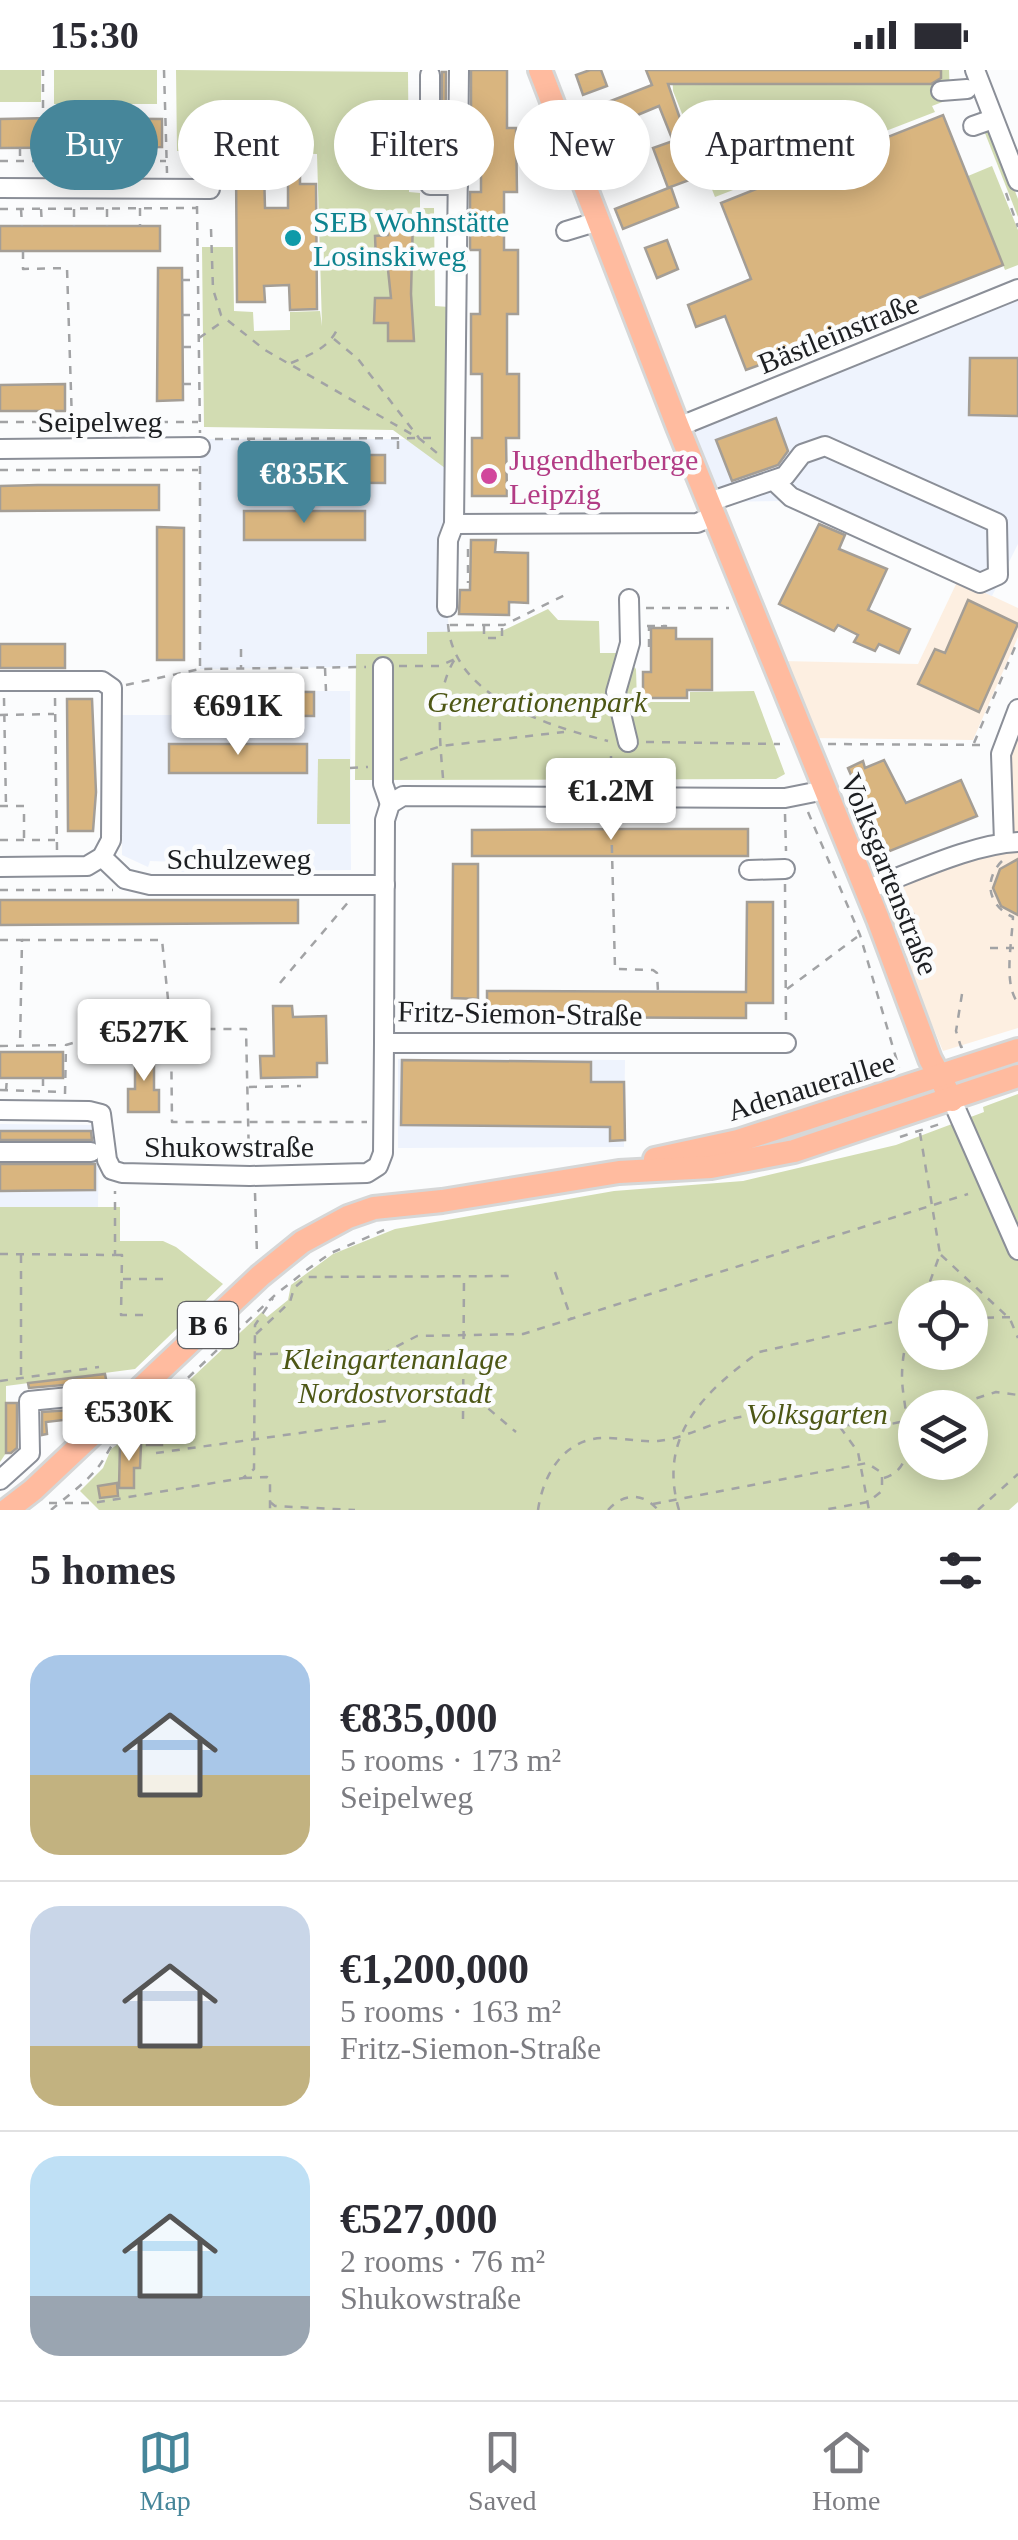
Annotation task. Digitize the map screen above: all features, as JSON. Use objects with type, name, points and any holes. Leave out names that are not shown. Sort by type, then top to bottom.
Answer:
[{"type":"main road","name":"Volksgartenstraße","points":[[540,70],[712,509],[804,795],[866,890],[952,1100]]},
{"type":"main road","name":"Adenauerallee","points":[[619,1172],[738,1141],[1018,1050]]},
{"type":"main road","name":"Adenauerallee","points":[[7,1510],[34,1490],[260,1276],[302,1242],[348,1217],[374,1208],[619,1172],[711,1167],[794,1151],[1018,1076]]},
{"type":"main road","name":"Adenauerallee","points":[[33,1510],[304,1256],[350,1230],[442,1201]]},
{"type":"street","points":[[459,70],[459,100]]},
{"type":"street","points":[[975,70],[1017,175]]},
{"type":"street","points":[[430,75],[430,100]]},
{"type":"street","points":[[941,91],[966,88]]},
{"type":"street","points":[[972,126],[993,119]]},
{"type":"street","points":[[0,188],[30,189]]},
{"type":"street","points":[[447,607],[448,540],[454,524],[458,190]]},
{"type":"street","points":[[566,232],[599,221]]},
{"type":"street","name":"Bästleinstraße","points":[[678,427],[1018,289]]},
{"type":"street","points":[[454,524],[697,523],[712,509],[773,480],[785,476],[802,454],[825,446],[997,523],[998,575],[980,584],[791,497],[773,480]]},
{"type":"street","name":"Seipelweg","points":[[0,448],[200,448]]},
{"type":"street","points":[[628,742],[616,692],[630,643],[629,604]]},
{"type":"street","name":"Fritz-Siemon-Straße","points":[[383,667],[383,784],[390,804],[385,820],[384,1043],[786,1043]]},
{"type":"street","points":[[0,866],[88,866],[102,857],[112,840],[112,688],[102,681],[2,681]]},
{"type":"street","points":[[866,890],[1011,847],[1002,745],[1018,709]]},
{"type":"street","points":[[390,804],[403,796],[804,795]]},
{"type":"street","name":"Schulzeweg","points":[[102,857],[125,879],[150,885],[385,885]]},
{"type":"street","points":[[750,870],[785,870]]},
{"type":"street","name":"Shukowstraße","points":[[0,1110],[101,1114],[107,1160],[112,1170],[122,1173],[366,1173],[378,1166],[383,1153],[384,1043]]},
{"type":"street","name":"Volksgartenstraße","points":[[952,1100],[1018,1250]]},
{"type":"street","points":[[0,1152],[91,1152]]},
{"type":"street","points":[[0,1480],[30,1453],[29,1401],[100,1394]]},
{"type":"path","points":[[43,70],[43,100]]},
{"type":"path","points":[[158,162],[166,162],[164,70]]},
{"type":"path","points":[[20,148],[20,161]]},
{"type":"path","points":[[0,161],[30,161]]},
{"type":"path","points":[[0,208],[198,208],[200,669]]},
{"type":"path","points":[[21,208],[22,226]]},
{"type":"path","points":[[41,208],[42,226]]},
{"type":"path","points":[[74,208],[74,226]]},
{"type":"path","points":[[107,208],[107,226]]},
{"type":"path","points":[[140,208],[140,226]]},
{"type":"path","points":[[211,230],[213,289],[221,315],[265,350],[420,439]]},
{"type":"path","points":[[23,251],[23,270],[67,268],[72,422]]},
{"type":"path","points":[[182,280],[199,280]]},
{"type":"path","points":[[182,315],[199,314]]},
{"type":"path","points":[[199,338],[226,320]]},
{"type":"path","points":[[290,363],[334,339],[339,326]]},
{"type":"path","points":[[334,339],[358,358],[420,439]]},
{"type":"path","points":[[182,347],[199,347]]},
{"type":"path","points":[[183,384],[200,384]]},
{"type":"path","points":[[26,411],[26,422]]},
{"type":"path","points":[[47,422],[48,411]]},
{"type":"path","points":[[0,422],[200,422]]},
{"type":"path","points":[[248,462],[249,438]]},
{"type":"path","points":[[398,438],[398,454]]},
{"type":"path","points":[[200,448],[203,439],[420,439]]},
{"type":"path","points":[[519,456],[539,456]]},
{"type":"path","points":[[0,470],[200,470]]},
{"type":"path","points":[[468,549],[468,583]]},
{"type":"path","points":[[443,786],[440,746],[447,671],[456,658],[448,626],[502,626],[567,594]]},
{"type":"path","points":[[629,604],[729,608]]},
{"type":"path","points":[[484,626],[484,638],[502,638],[502,626]]},
{"type":"path","points":[[649,626],[666,627],[649,627],[649,654]]},
{"type":"path","points":[[974,744],[1018,640]]},
{"type":"path","points":[[240,649],[240,668]]},
{"type":"path","points":[[112,688],[200,669],[439,666],[456,658]]},
{"type":"path","points":[[326,667],[326,692]]},
{"type":"path","points":[[2,681],[6,806]]},
{"type":"path","points":[[56,704],[57,867]]},
{"type":"path","points":[[2,714],[56,714]]},
{"type":"path","points":[[350,768],[383,767],[440,746],[570,732]]},
{"type":"path","points":[[816,744],[1002,745]]},
{"type":"path","points":[[786,1043],[785,870],[804,795]]},
{"type":"path","points":[[804,795],[860,935],[900,1073]]},
{"type":"path","points":[[0,806],[24,806],[24,840]]},
{"type":"path","points":[[611,829],[615,969],[653,970],[657,974],[658,992]]},
{"type":"path","points":[[0,840],[57,840]]},
{"type":"path","points":[[1011,847],[996,867],[990,885],[994,903],[1013,916],[1015,948],[1008,983],[1018,1003]]},
{"type":"path","points":[[280,983],[364,885]]},
{"type":"path","points":[[889,918],[908,911],[914,914]]},
{"type":"path","points":[[786,990],[860,935]]},
{"type":"path","points":[[0,940],[162,940],[171,1029],[172,1122],[383,1122]]},
{"type":"path","points":[[20,1046],[22,940]]},
{"type":"path","points":[[990,948],[1015,948]]},
{"type":"path","points":[[961,1047],[956,1031],[962,994]]},
{"type":"path","points":[[0,1046],[66,1046],[96,1036],[171,1029],[246,1029],[256,1255],[260,1261]]},
{"type":"path","points":[[0,1090],[65,1092],[66,1046]]},
{"type":"path","points":[[6,1078],[6,1090]]},
{"type":"path","points":[[43,1078],[43,1091]]},
{"type":"path","points":[[247,1088],[301,1086]]},
{"type":"path","points":[[902,1136],[920,1131],[940,1254],[931,1280]]},
{"type":"path","points":[[112,1170],[115,1255]]},
{"type":"path","points":[[254,1354],[384,1354],[418,1336],[523,1334],[968,1194]]},
{"type":"path","points":[[51,1510],[100,1466],[106,1450],[122,1434],[131,1432],[275,1295],[332,1253],[394,1226]]},
{"type":"path","points":[[0,1254],[122,1255],[121,1315],[145,1315]]},
{"type":"path","points":[[21,1254],[21,1378]]},
{"type":"path","points":[[940,1254],[1010,1318],[1018,1338]]},
{"type":"path","points":[[556,1272],[571,1319]]},
{"type":"path","points":[[462,1419],[464,1276]]},
{"type":"path","points":[[254,1335],[290,1302],[294,1288],[307,1277],[515,1276]]},
{"type":"path","points":[[122,1279],[169,1279]]},
{"type":"path","points":[[243,1478],[254,1469],[255,1325],[275,1295]]},
{"type":"path","points":[[988,1318],[1018,1318]]},
{"type":"path","points":[[679,1510],[673,1471],[680,1437],[695,1406],[759,1352],[898,1320]]},
{"type":"path","points":[[0,1381],[99,1367]]},
{"type":"path","points":[[463,1387],[516,1432]]},
{"type":"path","points":[[988,1395],[1018,1396]]},
{"type":"path","points":[[463,1404],[484,1404]]},
{"type":"path","points":[[538,1510],[551,1468],[578,1444],[604,1438],[659,1441],[680,1437],[714,1422],[749,1416],[866,1428],[898,1422]]},
{"type":"path","points":[[156,1454],[392,1420]]},
{"type":"path","points":[[839,1426],[853,1442],[862,1464],[869,1510]]},
{"type":"path","points":[[653,1504],[862,1464],[873,1464],[884,1478],[882,1491],[868,1502],[823,1510]]},
{"type":"path","points":[[884,1478],[898,1473]]},
{"type":"path","points":[[978,1510],[1018,1474]]},
{"type":"path","points":[[58,1504],[93,1503],[266,1477],[270,1480],[270,1510]]},
{"type":"path","points":[[608,1510],[627,1496],[645,1499],[658,1510]]},
{"type":"path","points":[[270,1502],[274,1506],[355,1510]]},
{"type":"shaded area","points":[[1018,283],[1018,544],[992,596],[781,501],[719,502],[682,419]]},
{"type":"shaded area","points":[[203,439],[420,439],[454,474],[449,632],[439,666],[200,669]]},
{"type":"shaded area","points":[[958,580],[1018,608],[1018,637],[973,740],[812,738],[782,661],[918,664]]},
{"type":"shaded area","points":[[182,691],[350,691],[351,870],[177,872],[176,862],[150,861],[148,867],[122,855],[122,715],[182,715]]},
{"type":"shaded area","points":[[1018,720],[1018,1028],[943,1051],[873,884],[1008,838],[1006,748]]},
{"type":"shaded area","points":[[398,1059],[625,1060],[624,1147],[398,1148]]},
{"type":"shaded area","points":[[0,1124],[99,1125],[98,1207],[0,1207]]},
{"type":"green space","points":[[0,70],[41,70],[41,100],[0,102]]},
{"type":"green space","points":[[54,70],[157,70],[157,100],[54,100]]},
{"type":"green space","points":[[176,70],[408,72],[408,100],[334,100],[334,190],[409,190],[420,193],[420,208],[434,208],[435,306],[449,307],[450,463],[445,468],[393,430],[204,427],[202,247],[233,247],[234,311],[253,312],[254,331],[290,330],[290,312],[320,311],[322,326],[314,100],[178,100],[177,151]]},
{"type":"green space","points":[[672,70],[949,70],[950,99],[932,106],[935,112],[890,129],[890,100],[677,100]]},
{"type":"green space","points":[[988,121],[1018,199],[1018,217],[981,123]]},
{"type":"green space","points":[[992,166],[1018,230],[1018,265],[1005,270],[968,176]]},
{"type":"green space","points":[[712,190],[733,190],[715,197]]},
{"type":"green space","name":"Generationenpark","points":[[548,609],[558,620],[599,621],[600,653],[621,653],[636,669],[637,702],[690,702],[690,692],[754,691],[785,774],[776,779],[355,780],[356,654],[427,654],[427,632],[502,631]]},
{"type":"green space","points":[[318,759],[350,759],[350,824],[317,824]]},
{"type":"green space","name":"Kleingartenanlage Nordostvorstadt","points":[[1018,1094],[1018,1502],[1009,1510],[99,1510],[80,1491],[103,1468],[111,1449],[131,1435],[262,1312],[267,1317],[288,1300],[291,1285],[333,1254],[395,1229],[614,1191],[743,1181],[896,1145],[984,1112],[983,1107]]},
{"type":"green space","points":[[0,1207],[120,1207],[120,1241],[163,1241],[223,1284],[135,1369],[6,1386],[6,1453],[0,1462]]},
{"type":"building","points":[[471,70],[507,70],[507,128],[514,128],[517,192],[504,192],[504,250],[518,250],[518,314],[507,314],[507,374],[519,374],[519,438],[506,438],[507,496],[472,496],[472,438],[482,438],[482,374],[471,374],[471,314],[480,314],[480,250],[470,250],[470,192],[494,190],[494,100],[471,100]]},
{"type":"building","points":[[601,70],[607,86],[583,95],[576,75]]},
{"type":"building","points":[[646,70],[941,70],[941,78],[931,84],[668,84],[674,100],[670,100],[670,134],[659,106],[650,110],[650,100],[613,100],[652,85]]},
{"type":"building","points":[[442,72],[446,72],[446,100],[442,100]]},
{"type":"building","points":[[943,115],[1003,265],[767,358],[768,362],[746,370],[725,316],[696,327],[688,305],[751,279],[721,203],[754,190],[890,190],[890,136]]},
{"type":"building","points":[[30,118],[30,148],[0,148],[0,119]]},
{"type":"building","points":[[158,119],[162,119],[162,147],[158,147]]},
{"type":"building","points":[[670,142],[670,187],[668,188],[653,148]]},
{"type":"building","name":"SEB Wohnstätte Losinskiweg","points":[[316,184],[317,309],[290,310],[289,285],[264,286],[265,302],[237,302],[236,190],[265,190],[265,208],[288,208],[288,190],[314,190]]},
{"type":"building","points":[[670,187],[678,207],[623,229],[615,209]]},
{"type":"building","points":[[387,218],[413,218],[414,341],[388,341],[388,323],[374,323],[375,298],[391,298],[387,260],[376,260],[375,236],[388,235]]},
{"type":"building","points":[[0,226],[160,226],[160,251],[0,251]]},
{"type":"building","points":[[667,240],[678,269],[657,278],[645,248]]},
{"type":"building","points":[[158,268],[182,268],[183,400],[157,401]]},
{"type":"building","points":[[970,358],[1018,358],[1018,416],[969,415]]},
{"type":"building","points":[[65,384],[65,411],[0,411],[0,385]]},
{"type":"building","points":[[776,418],[788,451],[778,465],[732,481],[716,440]]},
{"type":"building","points":[[257,455],[385,455],[385,483],[257,482]]},
{"type":"building","points":[[159,485],[159,510],[0,511],[0,486]]},
{"type":"building","points":[[244,511],[365,511],[365,540],[244,540]]},
{"type":"building","points":[[819,524],[845,535],[839,549],[887,569],[868,610],[910,629],[899,653],[879,644],[875,651],[854,642],[858,635],[838,625],[834,631],[779,604]]},
{"type":"building","points":[[157,527],[184,528],[184,660],[157,660]]},
{"type":"building","points":[[471,540],[496,540],[495,552],[528,553],[528,603],[509,602],[509,615],[459,614],[460,590],[470,590]]},
{"type":"building","points":[[968,600],[1018,624],[979,712],[918,684],[935,649],[945,653]]},
{"type":"building","points":[[651,628],[676,628],[676,639],[712,639],[712,690],[687,690],[687,698],[643,698],[643,672],[651,672]]},
{"type":"building","points":[[0,644],[65,644],[65,668],[0,668]]},
{"type":"building","points":[[182,691],[314,692],[314,716],[182,715]]},
{"type":"building","points":[[67,699],[92,699],[96,792],[93,831],[68,831]]},
{"type":"building","points":[[169,744],[307,744],[307,773],[169,773]]},
{"type":"building","points":[[884,760],[906,803],[961,780],[977,816],[885,853],[848,768],[863,761],[865,768]]},
{"type":"building","points":[[748,829],[748,856],[472,856],[472,830]]},
{"type":"building","points":[[1018,859],[1018,915],[1001,906],[993,888],[1000,869]]},
{"type":"building","points":[[453,864],[478,864],[478,999],[452,998]]},
{"type":"building","points":[[0,900],[298,900],[298,923],[0,925]]},
{"type":"building","points":[[747,902],[773,902],[773,1003],[746,1003],[746,1018],[487,1017],[487,991],[746,992]]},
{"type":"building","points":[[273,1006],[292,1006],[293,1017],[326,1016],[327,1063],[317,1063],[317,1077],[261,1078],[260,1056],[274,1056]]},
{"type":"building","points":[[135,1048],[154,1048],[154,1090],[159,1090],[159,1112],[128,1112],[128,1089],[135,1089]]},
{"type":"building","points":[[0,1052],[63,1052],[63,1078],[0,1078]]},
{"type":"building","points":[[402,1060],[591,1062],[591,1082],[624,1082],[625,1140],[610,1141],[610,1127],[401,1125]]},
{"type":"building","points":[[0,1131],[91,1131],[92,1140],[0,1140]]},
{"type":"building","points":[[0,1164],[95,1164],[95,1190],[0,1191]]},
{"type":"building","points":[[105,1374],[107,1384],[29,1388],[28,1383]]},
{"type":"building","points":[[6,1403],[17,1403],[17,1448],[11,1453],[6,1453]]},
{"type":"building","points":[[70,1410],[72,1419],[46,1422],[47,1434],[42,1435],[42,1412]]},
{"type":"building","points":[[147,1426],[162,1426],[162,1445],[147,1445]]},
{"type":"building","points":[[120,1444],[141,1445],[140,1468],[134,1468],[134,1488],[119,1488]]},
{"type":"building","points":[[117,1483],[118,1496],[100,1498],[98,1486]]},
{"type":"place","name":"SEB Wohnstätte Losinskiweg","points":[[293,238]]},
{"type":"place","name":"Jugendherberge Leipzig","points":[[489,476]]},
{"type":"park label","name":"Volksgarten","points":[[817,1413]]}]
